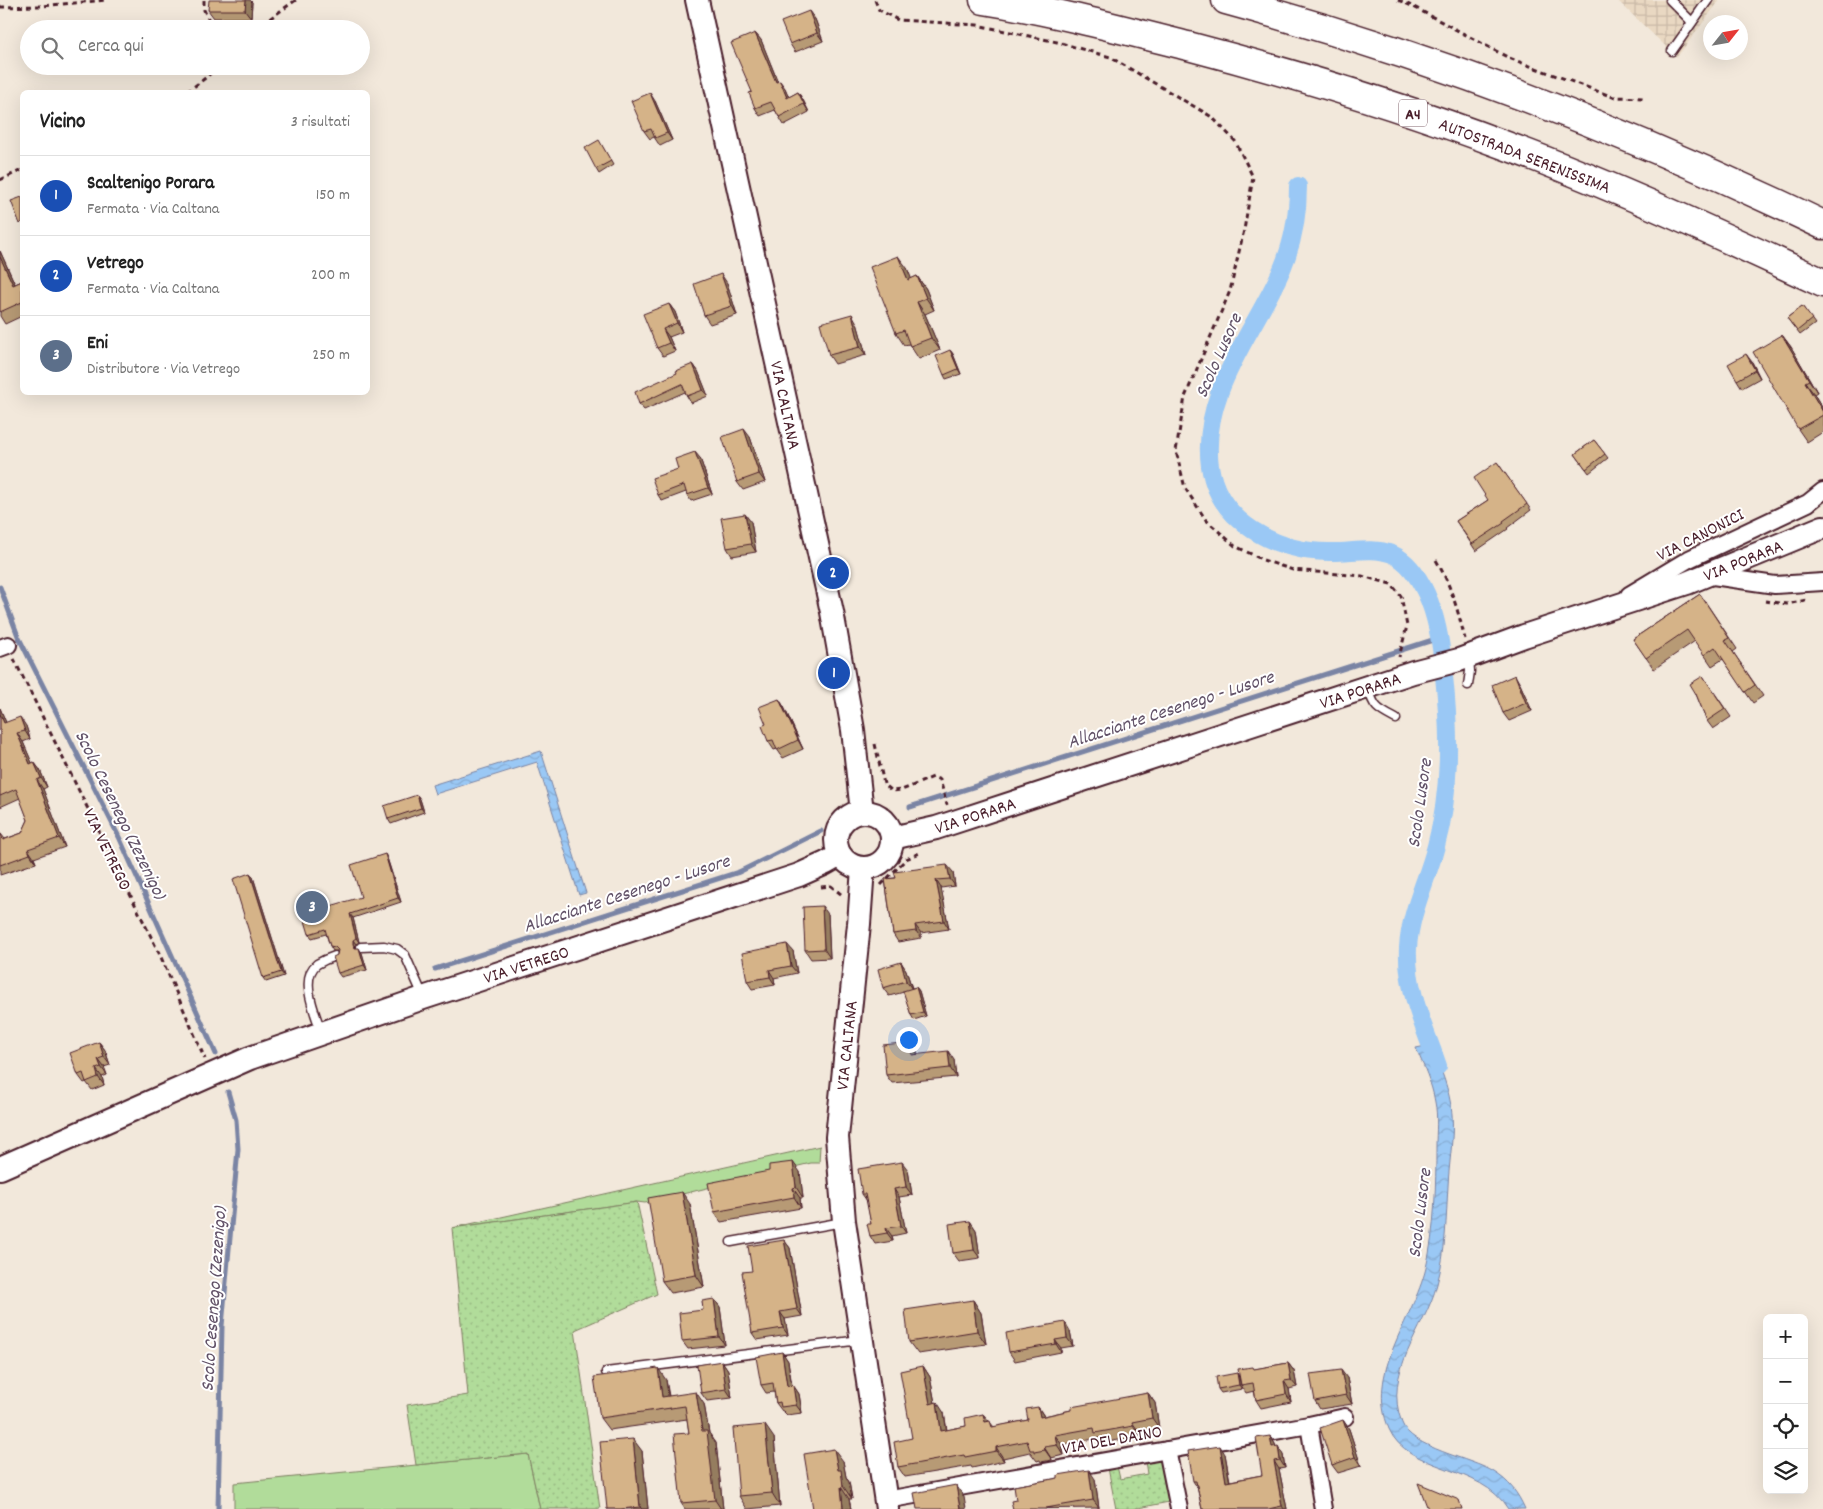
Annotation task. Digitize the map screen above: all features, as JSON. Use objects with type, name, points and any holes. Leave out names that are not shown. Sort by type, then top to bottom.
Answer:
[{"type":"highway","name":"AUTOSTRADA SERENISSIMA","points":[[984,0],[1123,29],[1218,54],[1309,80],[1434,120],[1504,144],[1644,202],[1823,283]]},
{"type":"highway","points":[[1226,0],[1367,43],[1522,94],[1673,155],[1823,224]]},
{"type":"main road","name":"VIA CALTANA","points":[[697,0],[832,612],[854,730],[862,812]]},
{"type":"main road","name":"VIA PORARA","points":[[892,838],[936,828],[1368,688],[1406,665],[1464,658],[1687,583],[1823,527]]},
{"type":"main road","points":[[862,812],[873,813],[882,819],[889,828],[892,838],[891,848],[887,856],[880,863],[872,867],[863,868],[850,864],[840,855],[836,844],[837,833],[842,822],[851,815],[862,812]]},
{"type":"main road","name":"VIA VETREGO","points":[[0,1168],[250,1058],[423,998],[799,875],[840,855]]},
{"type":"main road","name":"VIA CALTANA","points":[[863,868],[837,1137],[844,1221],[886,1505]]},
{"type":"street","name":"VIA CANONICI","points":[[1596,613],[1649,584],[1689,559],[1808,503],[1823,491]]},
{"type":"street","points":[[1706,575],[1775,586],[1823,582]]},
{"type":"street","name":"VIA DEL DAINO","points":[[886,1505],[1167,1450],[1344,1418]]},
{"type":"street","points":[[1309,1425],[1323,1509]]},
{"type":"street","points":[[1167,1450],[1178,1509]]},
{"type":"lane","points":[[1670,0],[1692,22]]},
{"type":"lane","points":[[1672,51],[1708,0]]},
{"type":"lane","points":[[1464,658],[1470,671],[1468,685]]},
{"type":"lane","points":[[1368,688],[1372,704],[1380,711],[1396,719]]},
{"type":"lane","points":[[361,947],[384,946],[397,949],[405,955],[423,998]]},
{"type":"lane","points":[[322,1034],[308,992],[310,975],[316,965],[335,956]]},
{"type":"lane","points":[[732,1242],[844,1221]]},
{"type":"lane","points":[[606,1372],[862,1340]]},
{"type":"path","points":[[0,7],[41,6],[106,0]]},
{"type":"path","points":[[204,0],[204,10],[209,20]]},
{"type":"path","points":[[268,20],[296,0]]},
{"type":"path","points":[[875,0],[879,10],[898,20],[978,25],[1057,42],[1110,57],[1212,117],[1235,141],[1252,177],[1244,230],[1230,291],[1185,397],[1176,451],[1185,488],[1206,520],[1235,546],[1263,560],[1293,570],[1362,576],[1391,584],[1401,596],[1407,626],[1402,644],[1406,665]]},
{"type":"path","points":[[1398,0],[1508,58],[1613,97],[1646,98]]},
{"type":"path","points":[[1408,0],[1412,6]]},
{"type":"path","points":[[190,90],[209,75]]},
{"type":"path","points":[[0,180],[20,171]]},
{"type":"path","points":[[1436,560],[1447,578],[1455,600],[1464,658]]},
{"type":"path","points":[[1762,600],[1787,604],[1814,598]]},
{"type":"path","name":"VIA VETREGO","points":[[4,647],[160,955],[212,1074]]},
{"type":"path","points":[[942,788],[948,809]]},
{"type":"path","points":[[812,889],[831,886],[842,895]]},
{"type":"shaded area","points":[[1617,0],[1720,0],[1709,15],[1703,15],[1703,23],[1677,57]]},
{"type":"green space","points":[[820,1146],[819,1163],[811,1163],[645,1203],[637,1202],[452,1228]]},
{"type":"green space","points":[[637,1202],[657,1294],[575,1330],[600,1509],[540,1509],[528,1454],[416,1465],[407,1405],[468,1395],[452,1228]]},
{"type":"green space","points":[[528,1454],[540,1509],[234,1509],[234,1483]]},
{"type":"green space","points":[[1162,1459],[1169,1502],[1133,1509],[1116,1509],[1108,1468],[1117,1466],[1120,1479],[1147,1474],[1145,1461]]},
{"type":"water","points":[[541,751],[586,893],[579,895],[537,762],[435,794],[432,785]]},
{"type":"water","points":[[1431,1045],[1447,1087],[1452,1114],[1452,1141],[1445,1235],[1437,1284],[1401,1369],[1397,1386],[1397,1404],[1402,1423],[1408,1432],[1429,1446],[1494,1472],[1512,1488],[1525,1509],[1508,1509],[1496,1494],[1481,1484],[1411,1453],[1398,1443],[1389,1429],[1383,1408],[1383,1387],[1387,1367],[1420,1288],[1429,1254],[1433,1224],[1437,1124],[1435,1102],[1432,1088],[1416,1048]]},
{"type":"building","points":[[209,0],[246,0],[245,10],[208,10]]},
{"type":"building","points":[[809,11],[817,33],[790,44],[781,22]]},
{"type":"building","points":[[755,33],[776,82],[780,81],[787,98],[798,92],[804,104],[779,117],[771,102],[755,108],[749,93],[752,92],[731,43]]},
{"type":"building","points":[[650,93],[667,133],[655,138],[651,129],[644,131],[631,101]]},
{"type":"building","points":[[599,140],[611,161],[596,169],[585,148]]},
{"type":"building","points":[[20,198],[20,224],[11,201]]},
{"type":"building","points":[[898,256],[908,280],[917,276],[926,298],[917,302],[931,338],[910,346],[904,330],[896,333],[870,267]]},
{"type":"building","points":[[0,257],[13,285],[20,282],[20,303],[0,312]]},
{"type":"building","points":[[721,274],[732,306],[704,315],[694,284]]},
{"type":"building","points":[[669,304],[677,323],[663,329],[669,343],[657,348],[643,314]]},
{"type":"building","points":[[1802,306],[1812,319],[1797,331],[1787,318]]},
{"type":"building","points":[[852,314],[860,347],[829,355],[820,323]]},
{"type":"building","points":[[1782,335],[1809,380],[1805,382],[1823,412],[1823,415],[1798,429],[1753,352]]},
{"type":"building","points":[[950,350],[958,369],[944,375],[936,356]]},
{"type":"building","points":[[1746,354],[1755,370],[1737,380],[1728,364]]},
{"type":"building","points":[[693,364],[703,390],[687,396],[682,384],[639,404],[635,392]]},
{"type":"building","points":[[744,429],[759,474],[737,482],[722,437]]},
{"type":"building","points":[[1594,440],[1605,454],[1586,469],[1575,454]]},
{"type":"building","points":[[695,452],[708,488],[687,495],[684,485],[658,495],[652,478],[678,469],[675,459]]},
{"type":"building","points":[[1497,462],[1527,504],[1503,521],[1504,523],[1472,544],[1456,521],[1488,500],[1474,478]]},
{"type":"building","points":[[745,514],[751,544],[727,548],[721,518]]},
{"type":"building","points":[[1700,594],[1729,638],[1725,640],[1755,685],[1745,692],[1715,647],[1704,655],[1687,630],[1646,658],[1633,639]]},
{"type":"building","points":[[1515,675],[1526,703],[1503,713],[1492,685]]},
{"type":"building","points":[[1703,676],[1725,709],[1707,721],[1690,684]]},
{"type":"building","points":[[779,699],[798,740],[777,750],[773,740],[768,741],[762,726],[766,724],[759,707]]},
{"type":"building","points":[[0,714],[4,723],[20,717],[25,731],[17,733],[30,764],[34,762],[41,778],[37,780],[59,838],[28,849],[30,854],[0,865],[0,834],[3,840],[22,833],[28,820],[16,789],[0,796]]},
{"type":"building","points":[[417,795],[421,808],[388,819],[384,806]]},
{"type":"building","points":[[385,854],[398,898],[350,914],[356,938],[353,940],[353,944],[355,948],[359,948],[364,965],[338,973],[333,957],[337,955],[338,950],[330,946],[325,929],[309,934],[303,914],[361,897],[351,865]]},
{"type":"building","points":[[947,865],[950,879],[936,880],[944,921],[915,925],[916,931],[893,934],[885,879],[896,878],[894,872]]},
{"type":"building","points":[[250,873],[281,972],[263,978],[233,879]]},
{"type":"building","points":[[822,906],[824,949],[805,950],[803,907]]},
{"type":"building","points":[[787,944],[791,966],[769,970],[770,977],[747,981],[742,953]]},
{"type":"building","points":[[901,962],[906,981],[883,988],[878,969]]},
{"type":"building","points":[[916,987],[923,1012],[911,1015],[903,991]]},
{"type":"building","points":[[99,1042],[104,1057],[98,1059],[101,1067],[96,1069],[98,1077],[86,1082],[83,1073],[78,1075],[70,1053]]},
{"type":"building","points":[[911,1042],[912,1055],[948,1051],[950,1068],[886,1075],[883,1045]]},
{"type":"building","points":[[793,1162],[796,1187],[793,1188],[794,1197],[714,1212],[708,1183],[769,1171],[769,1165]]},
{"type":"building","points":[[902,1162],[906,1187],[894,1189],[901,1226],[886,1228],[887,1233],[870,1236],[867,1224],[871,1224],[865,1194],[862,1194],[858,1169]]},
{"type":"building","points":[[682,1192],[696,1275],[662,1281],[648,1198]]},
{"type":"building","points":[[970,1221],[974,1250],[953,1253],[949,1224]]},
{"type":"building","points":[[784,1240],[797,1309],[780,1312],[783,1328],[752,1333],[742,1272],[752,1271],[748,1246]]},
{"type":"building","points":[[714,1299],[719,1337],[682,1341],[679,1313],[703,1310],[702,1301]]},
{"type":"building","points":[[973,1300],[977,1331],[909,1342],[905,1310]]},
{"type":"building","points":[[1065,1322],[1067,1338],[1055,1340],[1056,1344],[1009,1352],[1006,1333]]},
{"type":"building","points":[[782,1352],[787,1386],[793,1385],[796,1405],[781,1407],[780,1402],[776,1403],[773,1383],[761,1385],[756,1357]]},
{"type":"building","points":[[722,1361],[726,1389],[701,1393],[697,1365]]},
{"type":"building","points":[[1288,1363],[1291,1380],[1284,1381],[1286,1394],[1256,1400],[1253,1383],[1241,1385],[1238,1369],[1253,1367],[1254,1369]]},
{"type":"building","points":[[923,1366],[930,1404],[937,1402],[941,1431],[966,1426],[965,1418],[983,1414],[985,1422],[990,1421],[992,1427],[1028,1420],[1026,1409],[1038,1407],[1040,1417],[1071,1410],[1071,1407],[1148,1393],[1152,1418],[1132,1422],[1133,1426],[1095,1433],[1094,1428],[1055,1435],[1057,1445],[1044,1447],[1045,1450],[1034,1452],[1034,1450],[1030,1450],[1027,1441],[996,1447],[996,1451],[898,1467],[894,1442],[912,1438],[900,1371]]},
{"type":"building","points":[[658,1368],[662,1397],[696,1392],[702,1431],[707,1431],[715,1500],[681,1503],[674,1434],[689,1433],[685,1406],[600,1418],[594,1377]]},
{"type":"building","points":[[1341,1370],[1346,1395],[1315,1401],[1310,1374]]},
{"type":"building","points":[[1237,1373],[1239,1385],[1218,1389],[1216,1377]]},
{"type":"building","points":[[1343,1420],[1355,1457],[1332,1465],[1320,1428]]},
{"type":"building","points":[[765,1425],[772,1493],[739,1496],[733,1428]]},
{"type":"building","points":[[1270,1436],[1272,1447],[1278,1446],[1280,1460],[1274,1461],[1282,1506],[1268,1509],[1202,1509],[1196,1481],[1193,1481],[1188,1451],[1220,1446],[1226,1482],[1262,1475],[1256,1438]]},
{"type":"building","points":[[633,1439],[640,1507],[607,1509],[600,1442]]},
{"type":"building","points":[[834,1449],[838,1470],[841,1470],[843,1508],[813,1509],[804,1454]]},
{"type":"building","points":[[1089,1470],[1093,1500],[1046,1509],[1013,1509],[1011,1501],[1016,1500],[1014,1486],[1058,1478],[1058,1475]]},
{"type":"building","points":[[1418,1483],[1459,1500],[1462,1509],[1428,1509]]},
{"type":"building","points":[[956,1485],[960,1509],[917,1509],[914,1493]]},
{"type":"waterway","name":"Scolo Lusore","points":[[1298,186],[1294,228],[1286,259],[1271,293],[1232,363],[1213,413],[1209,439],[1210,466],[1215,486],[1225,503],[1237,518],[1253,530],[1270,540],[1309,551],[1377,550],[1392,554],[1412,570],[1423,587],[1434,613],[1441,644],[1446,697],[1447,783],[1436,846],[1415,909],[1409,935],[1408,964],[1417,1009],[1438,1066]]},
{"type":"waterway","name":"Scolo Cesenego (Zezenigo)","points":[[0,587],[18,636],[120,839],[216,1054]]},
{"type":"waterway","name":"Allacciante Cesenego - Lusore","points":[[910,807],[1439,638]]},
{"type":"waterway","name":"Allacciante Cesenego - Lusore","points":[[435,969],[739,872],[821,831]]},
{"type":"waterway","name":"Scolo Cesenego (Zezenigo)","points":[[218,1509],[222,1326],[238,1149],[236,1120],[228,1092]]},
{"type":"place","name":"Vetrego","points":[[833,573]]},
{"type":"place","name":"Scaltenigo Porara","points":[[834,673]]},
{"type":"place","name":"Eni","points":[[312,907]]}]
